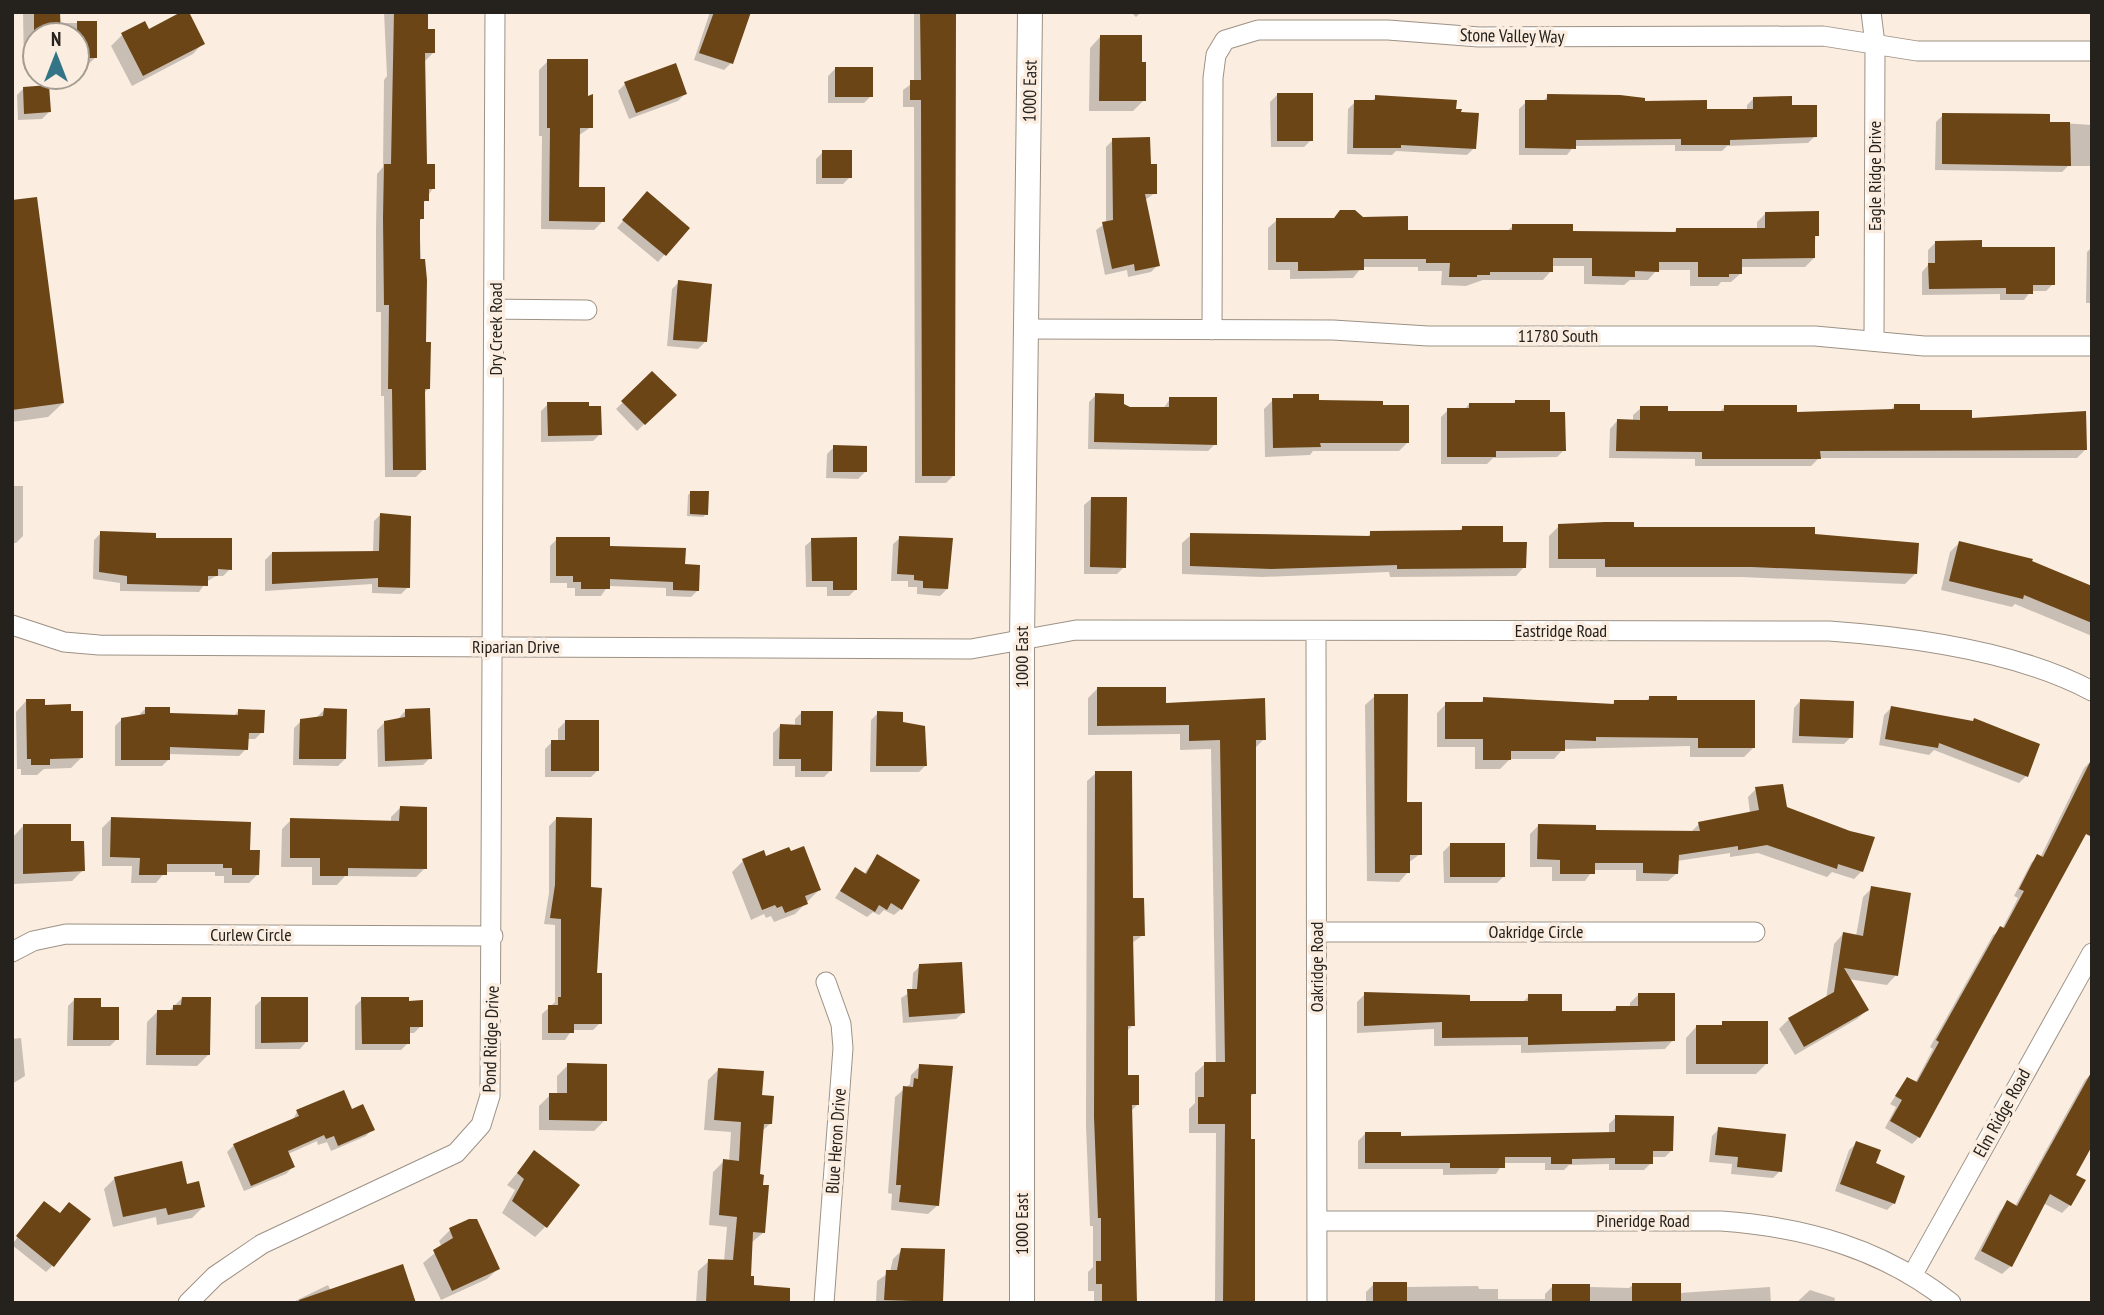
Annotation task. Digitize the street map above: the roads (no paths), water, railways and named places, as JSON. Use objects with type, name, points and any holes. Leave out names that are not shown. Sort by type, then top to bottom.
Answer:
[{"type":"street","name":"Dry Creek Road","points":[[494,647],[495,12]]},
{"type":"street","name":"1000 East","points":[[1022,1303],[1022,640],[1030,12]]},
{"type":"street","name":"Eagle Ridge Drive","points":[[1871,12],[1875,44],[1874,340]]},
{"type":"street","name":"Stone Valley Way","points":[[1212,330],[1213,78],[1216,55],[1224,40],[1258,30],[1388,30],[1479,37],[1823,36],[1917,51],[2092,51]]},
{"type":"street","points":[[496,309],[587,310]]},
{"type":"street","name":"11780 South","points":[[1024,330],[1333,330],[1428,336],[1815,336],[1924,346],[2092,346]]},
{"type":"street","name":"Riparian Drive","points":[[12,625],[64,642],[99,645],[971,649],[1022,640]]},
{"type":"street","name":"Eastridge Road","points":[[1022,640],[1076,630],[1829,631],[1894,636],[1961,647],[2025,665],[2092,691]]},
{"type":"street","name":"Oakridge Road","points":[[1316,632],[1317,1303]]},
{"type":"street","name":"Pond Ridge Drive","points":[[188,1303],[237,1258],[436,1165],[456,1153],[481,1125],[490,1096],[494,647]]},
{"type":"street","name":"Oakridge Circle","points":[[1317,932],[1755,932]]},
{"type":"street","name":"Curlew Circle","points":[[12,952],[33,941],[66,934],[493,936]]},
{"type":"street","name":"Elm Ridge Road","points":[[1913,1274],[2092,953]]},
{"type":"street","name":"Blue Heron Drive","points":[[824,1303],[843,1048],[841,1024],[825,982]]},
{"type":"street","name":"Pineridge Road","points":[[1317,1222],[1721,1221],[1771,1225],[1819,1235],[1913,1274],[1951,1303]]}]
